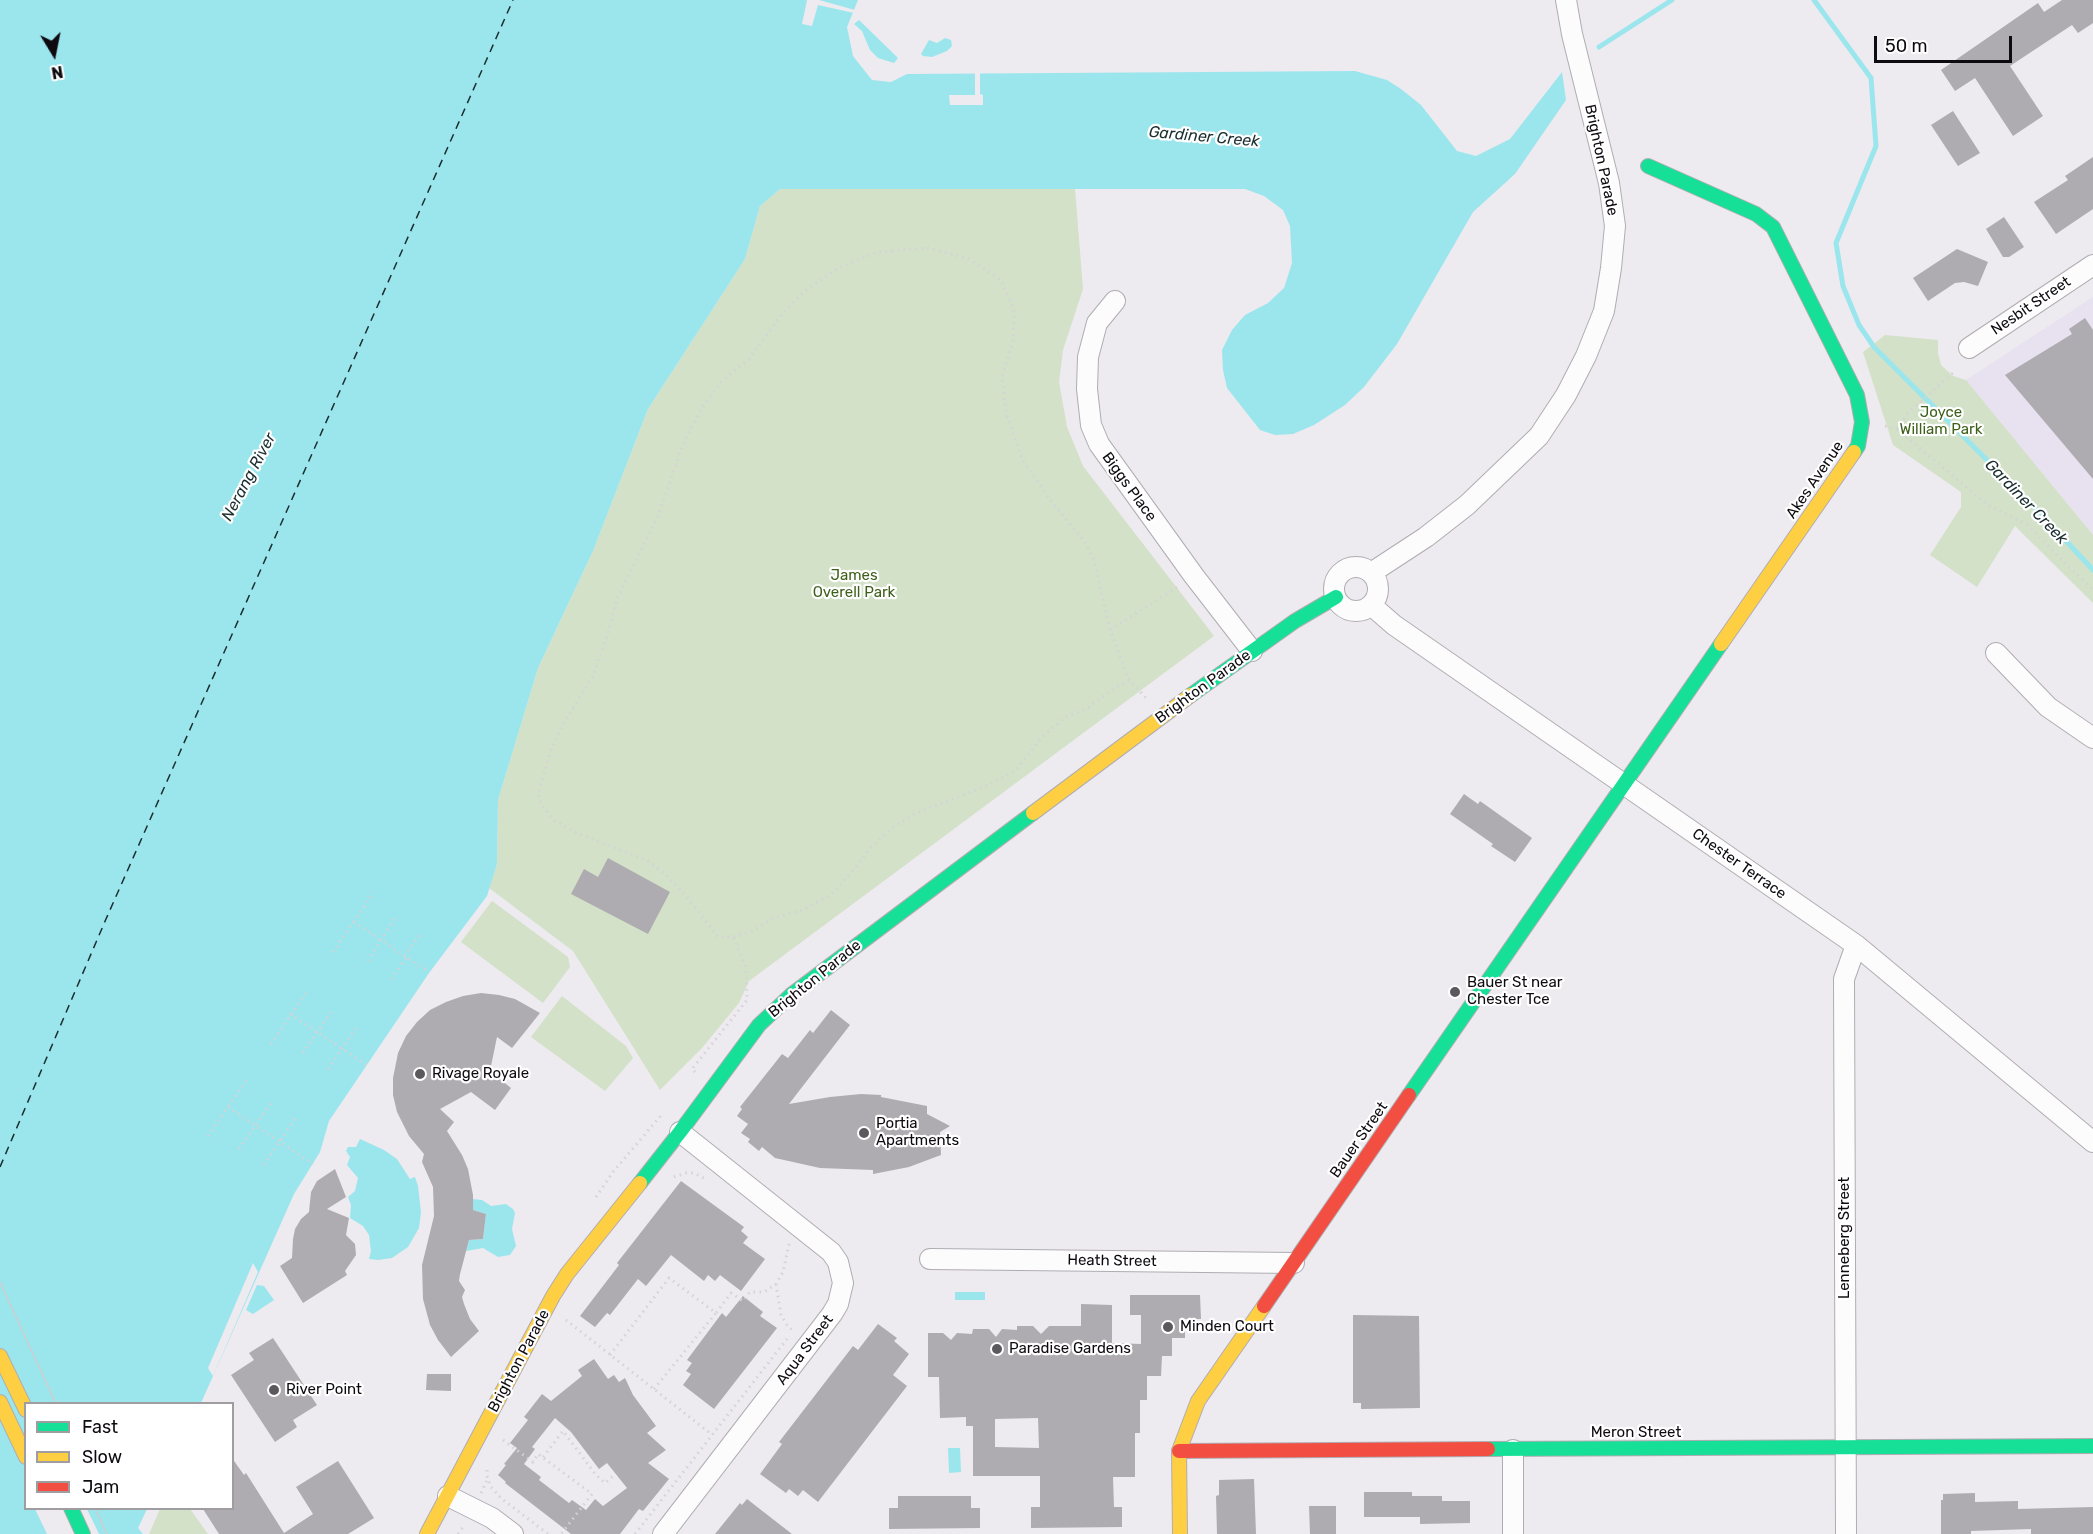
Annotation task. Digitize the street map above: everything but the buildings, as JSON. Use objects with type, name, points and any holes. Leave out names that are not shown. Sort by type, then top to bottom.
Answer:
[{"type":"main road","name":"Akes Avenue","points":[[1625,785],[1858,446],[1862,422],[1857,396],[1773,227],[1756,214],[1648,166]]},
{"type":"main road","name":"Brighton Parade","points":[[427,1534],[553,1296],[567,1274],[680,1132],[759,1025],[791,995],[1163,715],[1295,621],[1336,597]]},
{"type":"main road","name":"Bauer Street","points":[[1180,1534],[1179,1451],[1198,1401],[1625,785]]},
{"type":"main road","points":[[0,1356],[24,1406]]},
{"type":"main road","points":[[0,1402],[24,1453]]},
{"type":"main road","name":"Meron Street","points":[[1179,1451],[2093,1446]]},
{"type":"main road","points":[[72,1510],[83,1534]]},
{"type":"street","name":"Brighton Parade","points":[[1371,573],[1417,544],[1467,505],[1539,436],[1566,395],[1586,356],[1604,311],[1615,226],[1609,183],[1572,34],[1566,0]]},
{"type":"street","name":"Nesbit Street","points":[[1969,348],[2093,265]]},
{"type":"street","name":"Biggs Place","points":[[1115,301],[1097,323],[1088,357],[1087,389],[1091,425],[1099,444],[1194,576],[1252,651]]},
{"type":"street","points":[[1358,567],[1371,573],[1377,582],[1378,589],[1375,599],[1364,609],[1353,610],[1342,606],[1336,597],[1335,582],[1344,570],[1358,567]]},
{"type":"street","name":"Chester Terrace","points":[[1371,605],[1394,625],[1856,945],[2093,1142]]},
{"type":"street","points":[[1996,653],[2048,707],[2093,738]]},
{"type":"street","name":"Lenneberg Street","points":[[1846,1534],[1844,978],[1856,945]]},
{"type":"street","name":"Aqua Street","points":[[663,1534],[832,1314],[838,1304],[843,1283],[838,1262],[831,1252],[680,1132]]},
{"type":"street","name":"Heath Street","points":[[930,1259],[1294,1263]]},
{"type":"street","points":[[1513,1450],[1513,1534]]},
{"type":"street","points":[[448,1496],[492,1518],[513,1534]]},
{"type":"path","points":[[928,248],[969,259],[1001,280],[1014,310],[1013,342],[1002,376],[1006,413],[1022,459],[1051,501],[1084,541],[1094,560],[1110,630],[1129,680],[1088,708],[1067,716],[1042,737],[1016,770],[991,784],[914,814],[891,829],[872,846],[831,895],[802,910],[772,919],[752,931],[733,937],[718,937],[686,896],[664,873],[646,860],[577,833],[555,821],[542,806],[538,794],[555,742],[562,726],[593,676],[617,599],[658,516],[687,435],[701,409],[721,382],[749,359],[802,292],[838,268],[878,252],[928,248]]},
{"type":"path","points":[[1897,429],[1908,413],[1954,372]]},
{"type":"path","points":[[1862,422],[1897,429],[1989,506],[2026,524],[2093,590]]},
{"type":"path","points":[[1110,630],[1194,576]]},
{"type":"path","points":[[333,952],[374,892]]},
{"type":"path","points":[[368,961],[396,916]]},
{"type":"path","points":[[354,922],[429,972]]},
{"type":"path","points":[[391,979],[422,932]]},
{"type":"path","points":[[712,1088],[692,1069],[747,1000],[746,967],[733,937]]},
{"type":"path","points":[[271,1044],[308,990]]},
{"type":"path","points":[[303,1053],[332,1011]]},
{"type":"path","points":[[290,1014],[367,1065]]},
{"type":"path","points":[[328,1069],[357,1027]]},
{"type":"path","points":[[208,1136],[249,1077]]},
{"type":"path","points":[[239,1149],[271,1103]]},
{"type":"path","points":[[228,1107],[313,1164]]},
{"type":"path","points":[[264,1165],[295,1119]]},
{"type":"path","points":[[668,1180],[686,1173],[701,1175],[707,1180]]},
{"type":"path","points":[[654,1389],[731,1293],[743,1301],[750,1292],[764,1292],[776,1284],[783,1272],[789,1244],[798,1251]]},
{"type":"path","points":[[610,1355],[669,1278],[716,1313]]},
{"type":"path","points":[[635,1534],[793,1331],[781,1315],[776,1284]]},
{"type":"path","points":[[565,1319],[711,1434]]},
{"type":"path","points":[[543,1457],[562,1431],[596,1475],[605,1483],[615,1474]]},
{"type":"path","points":[[497,1448],[502,1439],[532,1462],[538,1454],[592,1494],[561,1534]]},
{"type":"path","points":[[488,1466],[487,1476],[491,1487],[502,1499],[548,1534]]},
{"type":"shaded area","points":[[2093,297],[2093,535],[1966,380]]},
{"type":"green space","name":"James Overell Park","points":[[780,189],[1075,189],[1083,289],[1063,350],[1059,382],[1067,427],[1083,466],[1214,636],[749,981],[739,1003],[702,1048],[660,1090],[573,951],[489,888],[497,864],[498,800],[538,668],[593,551],[648,409],[745,259],[760,206]]},
{"type":"green space","name":"Joyce William Park","points":[[1885,335],[1938,340],[1941,365],[1953,376],[1966,380],[2093,535],[2093,603],[2015,526],[1977,587],[1930,555],[1961,507],[1961,492],[1893,445],[1863,352]]},
{"type":"green space","points":[[492,901],[568,957],[570,967],[543,1003],[461,942]]},
{"type":"green space","points":[[562,996],[626,1046],[633,1058],[605,1091],[531,1037]]},
{"type":"green space","points":[[159,1510],[191,1510],[208,1534],[149,1534]]},
{"type":"water","name":"Nerang River","points":[[0,0],[858,0],[847,27],[853,56],[872,80],[891,82],[907,74],[1355,71],[1387,80],[1401,89],[1421,105],[1457,151],[1476,156],[1510,139],[1562,72],[1566,100],[1515,174],[1473,212],[1397,344],[1364,387],[1345,405],[1314,425],[1293,434],[1275,435],[1260,430],[1227,388],[1223,370],[1222,350],[1232,330],[1245,315],[1268,303],[1284,288],[1292,263],[1290,226],[1283,210],[1264,196],[1245,189],[780,189],[760,206],[745,259],[648,409],[593,551],[538,668],[498,800],[497,864],[487,896],[429,973],[329,1121],[320,1152],[294,1194],[201,1402],[24,1402],[24,1510],[158,1510],[147,1534],[0,1534]]},
{"type":"water","points":[[859,20],[898,58],[894,63],[878,58],[870,50],[862,31],[854,24]]},
{"type":"water","points":[[945,38],[951,40],[952,46],[947,51],[932,57],[921,54],[929,40],[937,43]]},
{"type":"water","points":[[360,1139],[397,1159],[410,1179],[415,1177],[418,1186],[421,1212],[419,1228],[408,1247],[392,1258],[369,1259],[371,1251],[369,1235],[363,1226],[350,1218],[351,1205],[348,1197],[355,1191],[358,1178],[347,1165],[350,1157],[346,1151],[348,1147],[356,1147]]},
{"type":"water","points":[[473,1199],[482,1200],[491,1206],[506,1204],[513,1209],[515,1213],[512,1229],[516,1246],[510,1255],[498,1257],[483,1248],[466,1251],[469,1240],[483,1239],[486,1214],[473,1210]]},
{"type":"water","points":[[257,1285],[264,1286],[274,1300],[253,1314],[246,1310]]},
{"type":"water","points":[[955,1292],[985,1292],[985,1300],[955,1300]]},
{"type":"water","points":[[948,1448],[960,1448],[961,1472],[949,1473]]},
{"type":"pier","points":[[807,0],[819,0],[855,10],[854,13],[818,5],[812,26],[802,24]]},
{"type":"pier","points":[[975,70],[980,70],[980,94],[983,95],[983,105],[950,105],[949,95],[975,95]]},
{"type":"pier","points":[[253,1263],[258,1272],[213,1376],[208,1368]]},
{"type":"pier","points":[[35,1510],[87,1510],[99,1534],[47,1534]]},
{"type":"pier","points":[[147,1510],[160,1510],[149,1534],[143,1534],[138,1528]]},
{"type":"waterway","name":"Gardiner Creek","points":[[1599,47],[1672,0]]},
{"type":"waterway","name":"Gardiner Creek","points":[[1814,0],[1871,78],[1876,146],[1836,243],[1843,286],[1859,325],[1874,347],[2043,516],[2093,570]]},
{"type":"ferry route","points":[[0,1167],[106,919],[513,0]]},
{"type":"tram line","points":[[0,1282],[55,1402]]},
{"type":"tram line","points":[[96,1510],[107,1534]]},
{"type":"traffic: fast","points":[[1648,166],[1756,214],[1773,227],[1857,395],[1862,422],[1858,446],[1854,452]]},
{"type":"traffic: fast","points":[[1191,695],[1295,621],[1336,597]]},
{"type":"traffic: fast","points":[[1409,1095],[1721,644]]},
{"type":"traffic: fast","points":[[640,1183],[759,1025],[791,995],[1033,813]]},
{"type":"traffic: fast","points":[[1488,1449],[2093,1446]]},
{"type":"traffic: fast","points":[[72,1510],[83,1534]]},
{"type":"traffic: slow","points":[[1721,644],[1854,452]]},
{"type":"traffic: slow","points":[[1033,813],[1191,695]]},
{"type":"traffic: slow","points":[[427,1534],[553,1296],[567,1274],[640,1183]]},
{"type":"traffic: slow","points":[[1180,1534],[1179,1451],[1198,1401],[1264,1306]]},
{"type":"traffic: slow","points":[[0,1356],[24,1406]]},
{"type":"traffic: slow","points":[[0,1402],[24,1453]]},
{"type":"traffic: jam","points":[[1264,1306],[1409,1095]]},
{"type":"traffic: jam","points":[[1179,1451],[1488,1449]]},
{"type":"place","name":"Bauer St near Chester Tce","points":[[1455,992]]},
{"type":"place","name":"Rivage Royale","points":[[420,1074]]},
{"type":"place","name":"Portia Apartments","points":[[864,1133]]},
{"type":"place","name":"Minden Court","points":[[1168,1327]]},
{"type":"place","name":"Paradise Gardens","points":[[997,1349]]},
{"type":"place","name":"River Point","points":[[274,1390]]}]
